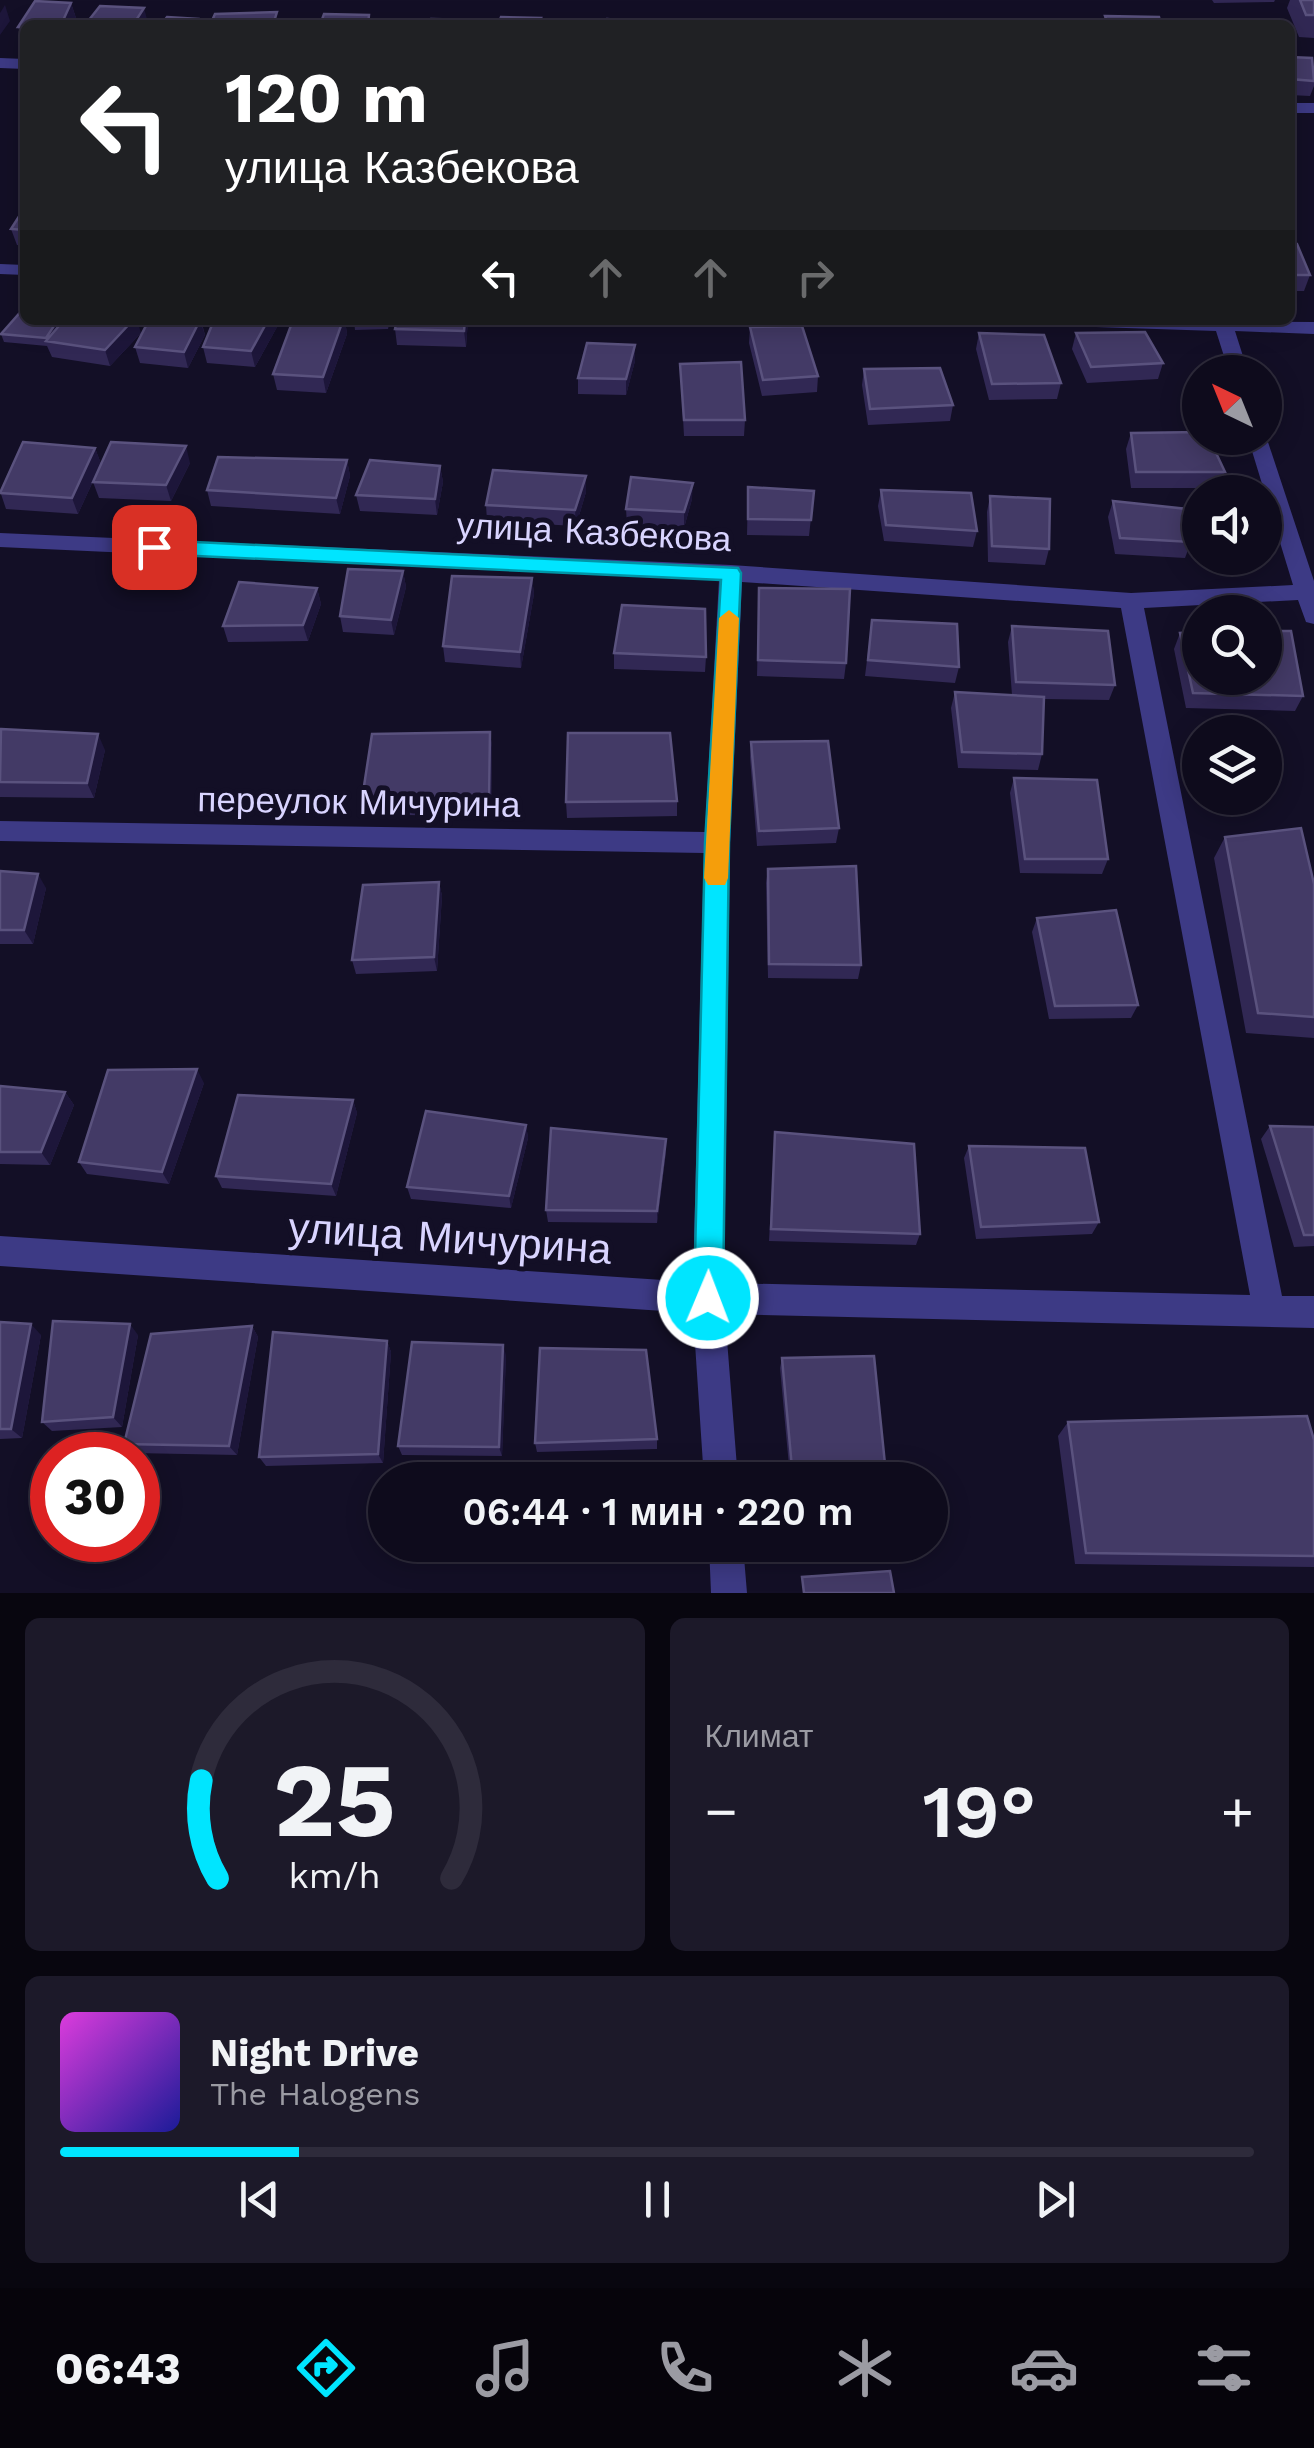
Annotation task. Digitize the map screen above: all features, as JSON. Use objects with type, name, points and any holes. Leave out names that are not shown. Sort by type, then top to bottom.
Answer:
[{"type":"street","points":[[1165,325],[1314,328]]},
{"type":"street","points":[[1225,328],[1233,355]]},
{"type":"street","points":[[1263,455],[1314,616]]},
{"type":"street","name":"улица Казбекова","points":[[0,540],[731,573],[1131,601],[1304,592]]},
{"type":"street","points":[[720,1462],[708,1298],[717,843],[731,573]]},
{"type":"street","points":[[1131,601],[1269,1310]]},
{"type":"street","name":"переулок Мичурина","points":[[0,831],[717,843]]},
{"type":"street","name":"улица Мичурина","points":[[0,1251],[708,1298],[1314,1312]]},
{"type":"street","points":[[727,1562],[730,1593]]},
{"type":"building","points":[[1300,0],[1314,0],[1314,15],[1306,15]]},
{"type":"building","points":[[35,1],[71,3],[63,20],[23,20]]},
{"type":"building","points":[[100,6],[144,8],[136,20],[89,20]]},
{"type":"building","points":[[277,12],[275,20],[212,20],[215,14]]},
{"type":"building","points":[[324,14],[369,15],[368,20],[322,20]]},
{"type":"building","points":[[1105,16],[1160,20],[1106,20]]},
{"type":"building","points":[[167,17],[198,19],[198,20],[165,20]]},
{"type":"building","points":[[501,17],[541,18],[540,20],[500,20]]},
{"type":"building","points":[[1295,57],[1312,58],[1314,81],[1295,79]]},
{"type":"building","points":[[20,215],[20,230],[11,229]]},
{"type":"building","points":[[1295,244],[1297,244],[1310,275],[1295,275]]},
{"type":"building","points":[[20,313],[20,325],[55,325],[46,338],[1,334]]},
{"type":"building","points":[[60,325],[128,325],[105,350],[46,341]]},
{"type":"building","points":[[146,325],[198,325],[184,352],[135,347]]},
{"type":"building","points":[[212,325],[265,325],[251,351],[203,347]]},
{"type":"building","points":[[291,325],[341,325],[323,377],[273,374]]},
{"type":"building","points":[[396,325],[465,325],[464,331],[395,329]]},
{"type":"building","points":[[802,326],[818,376],[763,380],[750,327]]},
{"type":"building","points":[[1145,332],[1163,363],[1091,367],[1076,333]]},
{"type":"building","points":[[979,333],[1044,335],[1061,383],[992,384]]},
{"type":"building","points":[[587,343],[635,345],[626,379],[578,378]]},
{"type":"building","points":[[741,362],[745,420],[684,420],[680,364]]},
{"type":"building","points":[[940,368],[953,405],[870,409],[864,369]]},
{"type":"building","points":[[1182,432],[1182,455],[1217,455],[1225,472],[1136,472],[1131,433]]},
{"type":"building","points":[[23,442],[95,448],[72,498],[0,493]]},
{"type":"building","points":[[111,442],[186,446],[166,485],[93,482]]},
{"type":"building","points":[[218,457],[347,460],[336,498],[207,490]]},
{"type":"building","points":[[370,460],[440,466],[435,499],[356,495]]},
{"type":"building","points":[[493,470],[586,476],[575,510],[486,505]]},
{"type":"building","points":[[631,477],[693,483],[684,512],[626,509]]},
{"type":"building","points":[[748,487],[814,491],[811,520],[748,519]]},
{"type":"building","points":[[881,490],[971,493],[977,531],[886,525]]},
{"type":"building","points":[[990,496],[1050,499],[1049,549],[992,546]]},
{"type":"building","points":[[1113,501],[1182,508],[1182,541],[1120,538]]},
{"type":"building","points":[[348,569],[403,571],[391,620],[340,616]]},
{"type":"building","points":[[452,576],[532,578],[520,652],[443,646]]},
{"type":"building","points":[[239,582],[317,588],[303,625],[223,626]]},
{"type":"building","points":[[759,588],[850,589],[846,663],[758,660]]},
{"type":"building","points":[[622,605],[705,609],[706,657],[614,653]]},
{"type":"building","points":[[872,620],[957,624],[959,667],[868,660]]},
{"type":"building","points":[[1012,626],[1108,631],[1115,685],[1016,682]]},
{"type":"building","points":[[1282,631],[1291,631],[1303,696],[1266,695],[1282,695]]},
{"type":"building","points":[[955,692],[1044,697],[1042,754],[962,752]]},
{"type":"building","points":[[1,729],[98,734],[87,783],[0,782]]},
{"type":"building","points":[[490,732],[489,802],[362,799],[372,734]]},
{"type":"building","points":[[568,733],[670,733],[677,801],[566,802]]},
{"type":"building","points":[[828,741],[839,828],[759,831],[751,742]]},
{"type":"building","points":[[1014,778],[1097,780],[1108,859],[1025,859]]},
{"type":"building","points":[[1301,828],[1314,884],[1314,1017],[1258,1013],[1225,837]]},
{"type":"building","points":[[856,866],[861,965],[769,964],[768,869]]},
{"type":"building","points":[[0,871],[38,874],[24,930],[0,930]]},
{"type":"building","points":[[439,882],[434,957],[352,960],[363,885]]},
{"type":"building","points":[[1116,910],[1138,1005],[1055,1006],[1037,918]]},
{"type":"building","points":[[197,1069],[162,1172],[79,1162],[108,1070]]},
{"type":"building","points":[[0,1086],[65,1092],[41,1152],[0,1152]]},
{"type":"building","points":[[238,1095],[353,1100],[331,1184],[216,1176]]},
{"type":"building","points":[[426,1111],[526,1125],[509,1196],[407,1187]]},
{"type":"building","points":[[1270,1126],[1314,1127],[1314,1235],[1304,1235]]},
{"type":"building","points":[[551,1128],[666,1139],[657,1211],[546,1210]]},
{"type":"building","points":[[775,1132],[914,1144],[920,1234],[771,1229]]},
{"type":"building","points":[[969,1146],[1085,1148],[1099,1222],[981,1227]]},
{"type":"building","points":[[53,1321],[130,1324],[113,1417],[42,1422]]},
{"type":"building","points":[[0,1322],[31,1324],[11,1429],[0,1429]]},
{"type":"building","points":[[252,1326],[229,1446],[160,1445],[160,1432],[127,1432],[151,1334]]},
{"type":"building","points":[[273,1332],[387,1341],[378,1454],[259,1457]]},
{"type":"building","points":[[412,1342],[503,1345],[499,1447],[398,1446]]},
{"type":"building","points":[[540,1348],[646,1350],[657,1439],[535,1443]]},
{"type":"building","points":[[874,1356],[885,1462],[791,1462],[782,1358]]},
{"type":"building","points":[[1307,1416],[1314,1440],[1314,1556],[1086,1553],[1068,1422]]},
{"type":"building","points":[[890,1571],[894,1593],[804,1593],[802,1577]]},
{"type":"slow traffic","points":[[716,878],[729,618]]},
{"type":"route","points":[[154,547],[731,573],[717,843],[708,1298]]}]
